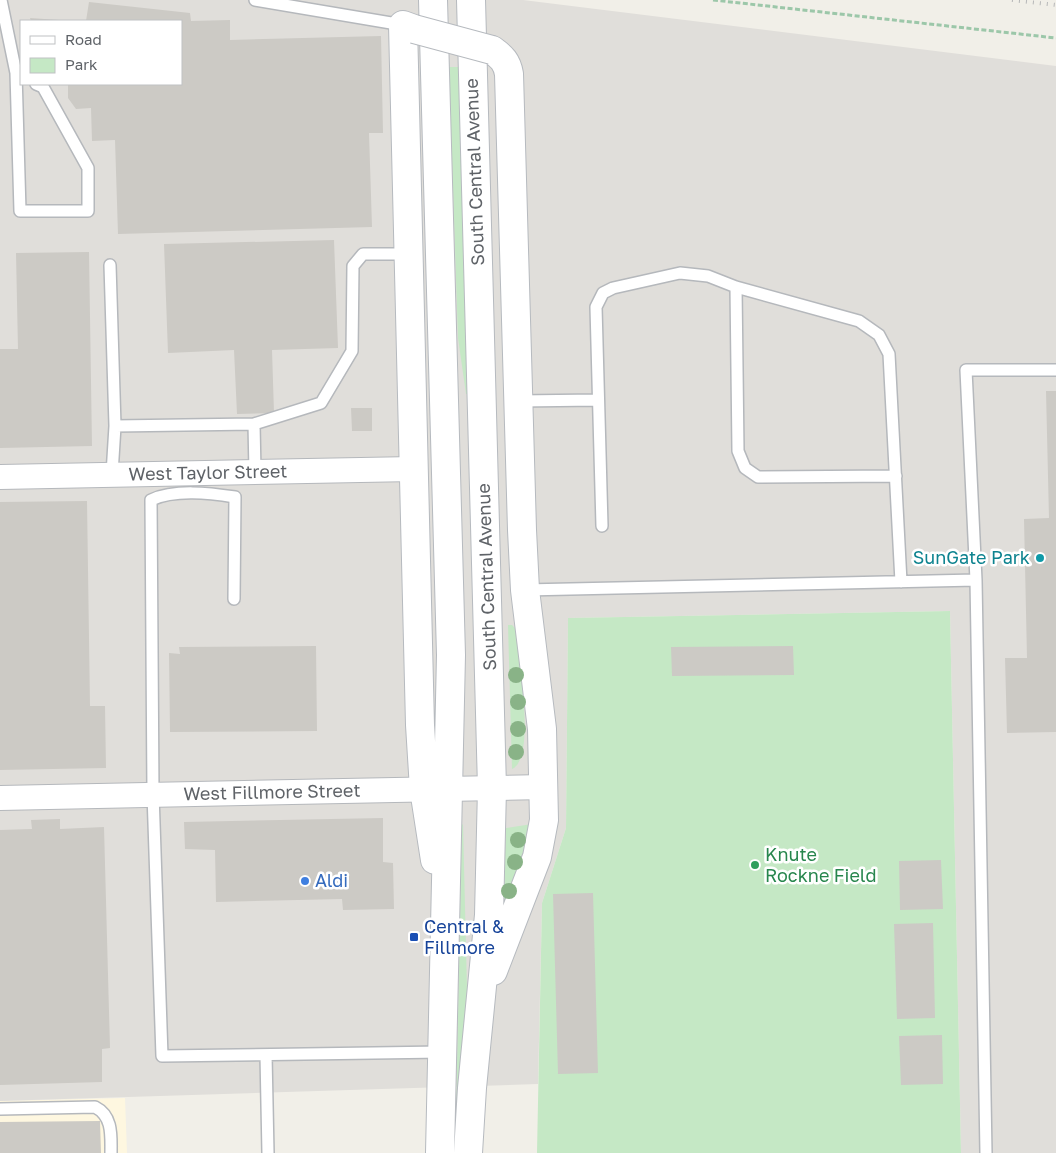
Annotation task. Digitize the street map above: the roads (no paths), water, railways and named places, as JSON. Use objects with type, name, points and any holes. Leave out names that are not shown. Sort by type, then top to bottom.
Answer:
[{"type":"main road","name":"South Central Avenue","points":[[433,0],[450,593],[437,789]]},
{"type":"main road","name":"South Central Avenue","points":[[468,1153],[472,1088],[482,999],[492,870],[488,616],[471,0]]},
{"type":"main road","points":[[440,1153],[444,1052],[445,936],[437,789],[419,716],[409,254],[409,27],[492,50],[501,56],[507,65],[509,74],[518,402],[526,602],[542,729],[544,820],[536,856],[482,999]]},
{"type":"main road","points":[[488,616],[526,602]]},
{"type":"street","name":"West Taylor Street","points":[[0,477],[414,469]]},
{"type":"street","name":"West Fillmore Street","points":[[0,798],[544,787]]},
{"type":"lane","points":[[1,0],[19,74],[20,212],[88,211],[88,168],[43,88],[38,85]]},
{"type":"lane","points":[[255,0],[409,27]]},
{"type":"lane","points":[[115,426],[254,424],[321,403],[352,351],[354,266],[362,254],[409,254]]},
{"type":"lane","points":[[110,265],[115,426],[112,474]]},
{"type":"lane","points":[[602,526],[597,400],[596,307],[603,293],[613,288],[680,273],[708,276],[736,287],[859,321],[879,335],[889,354],[900,582]]},
{"type":"lane","points":[[736,287],[738,451],[745,468],[758,477],[896,476]]},
{"type":"lane","points":[[986,1153],[976,580],[966,370],[1056,370]]},
{"type":"lane","points":[[518,402],[597,400]]},
{"type":"lane","points":[[254,424],[256,472]]},
{"type":"lane","points":[[234,599],[235,497],[212,493],[161,495],[151,500],[153,794],[162,1056],[444,1052]]},
{"type":"lane","points":[[526,602],[900,582],[976,580]]},
{"type":"lane","points":[[266,1055],[268,1153]]},
{"type":"lane","points":[[0,1109],[96,1107],[107,1116],[111,1131],[111,1153]]},
{"type":"railway","points":[[1012,0],[1056,5]]},
{"type":"place","name":"SunGate Park","points":[[1040,558]]},
{"type":"place","name":"Knute Rockne Field","points":[[755,865]]},
{"type":"place","name":"Aldi","points":[[305,881]]},
{"type":"place","name":"Central & Fillmore","points":[[414,937]]}]
